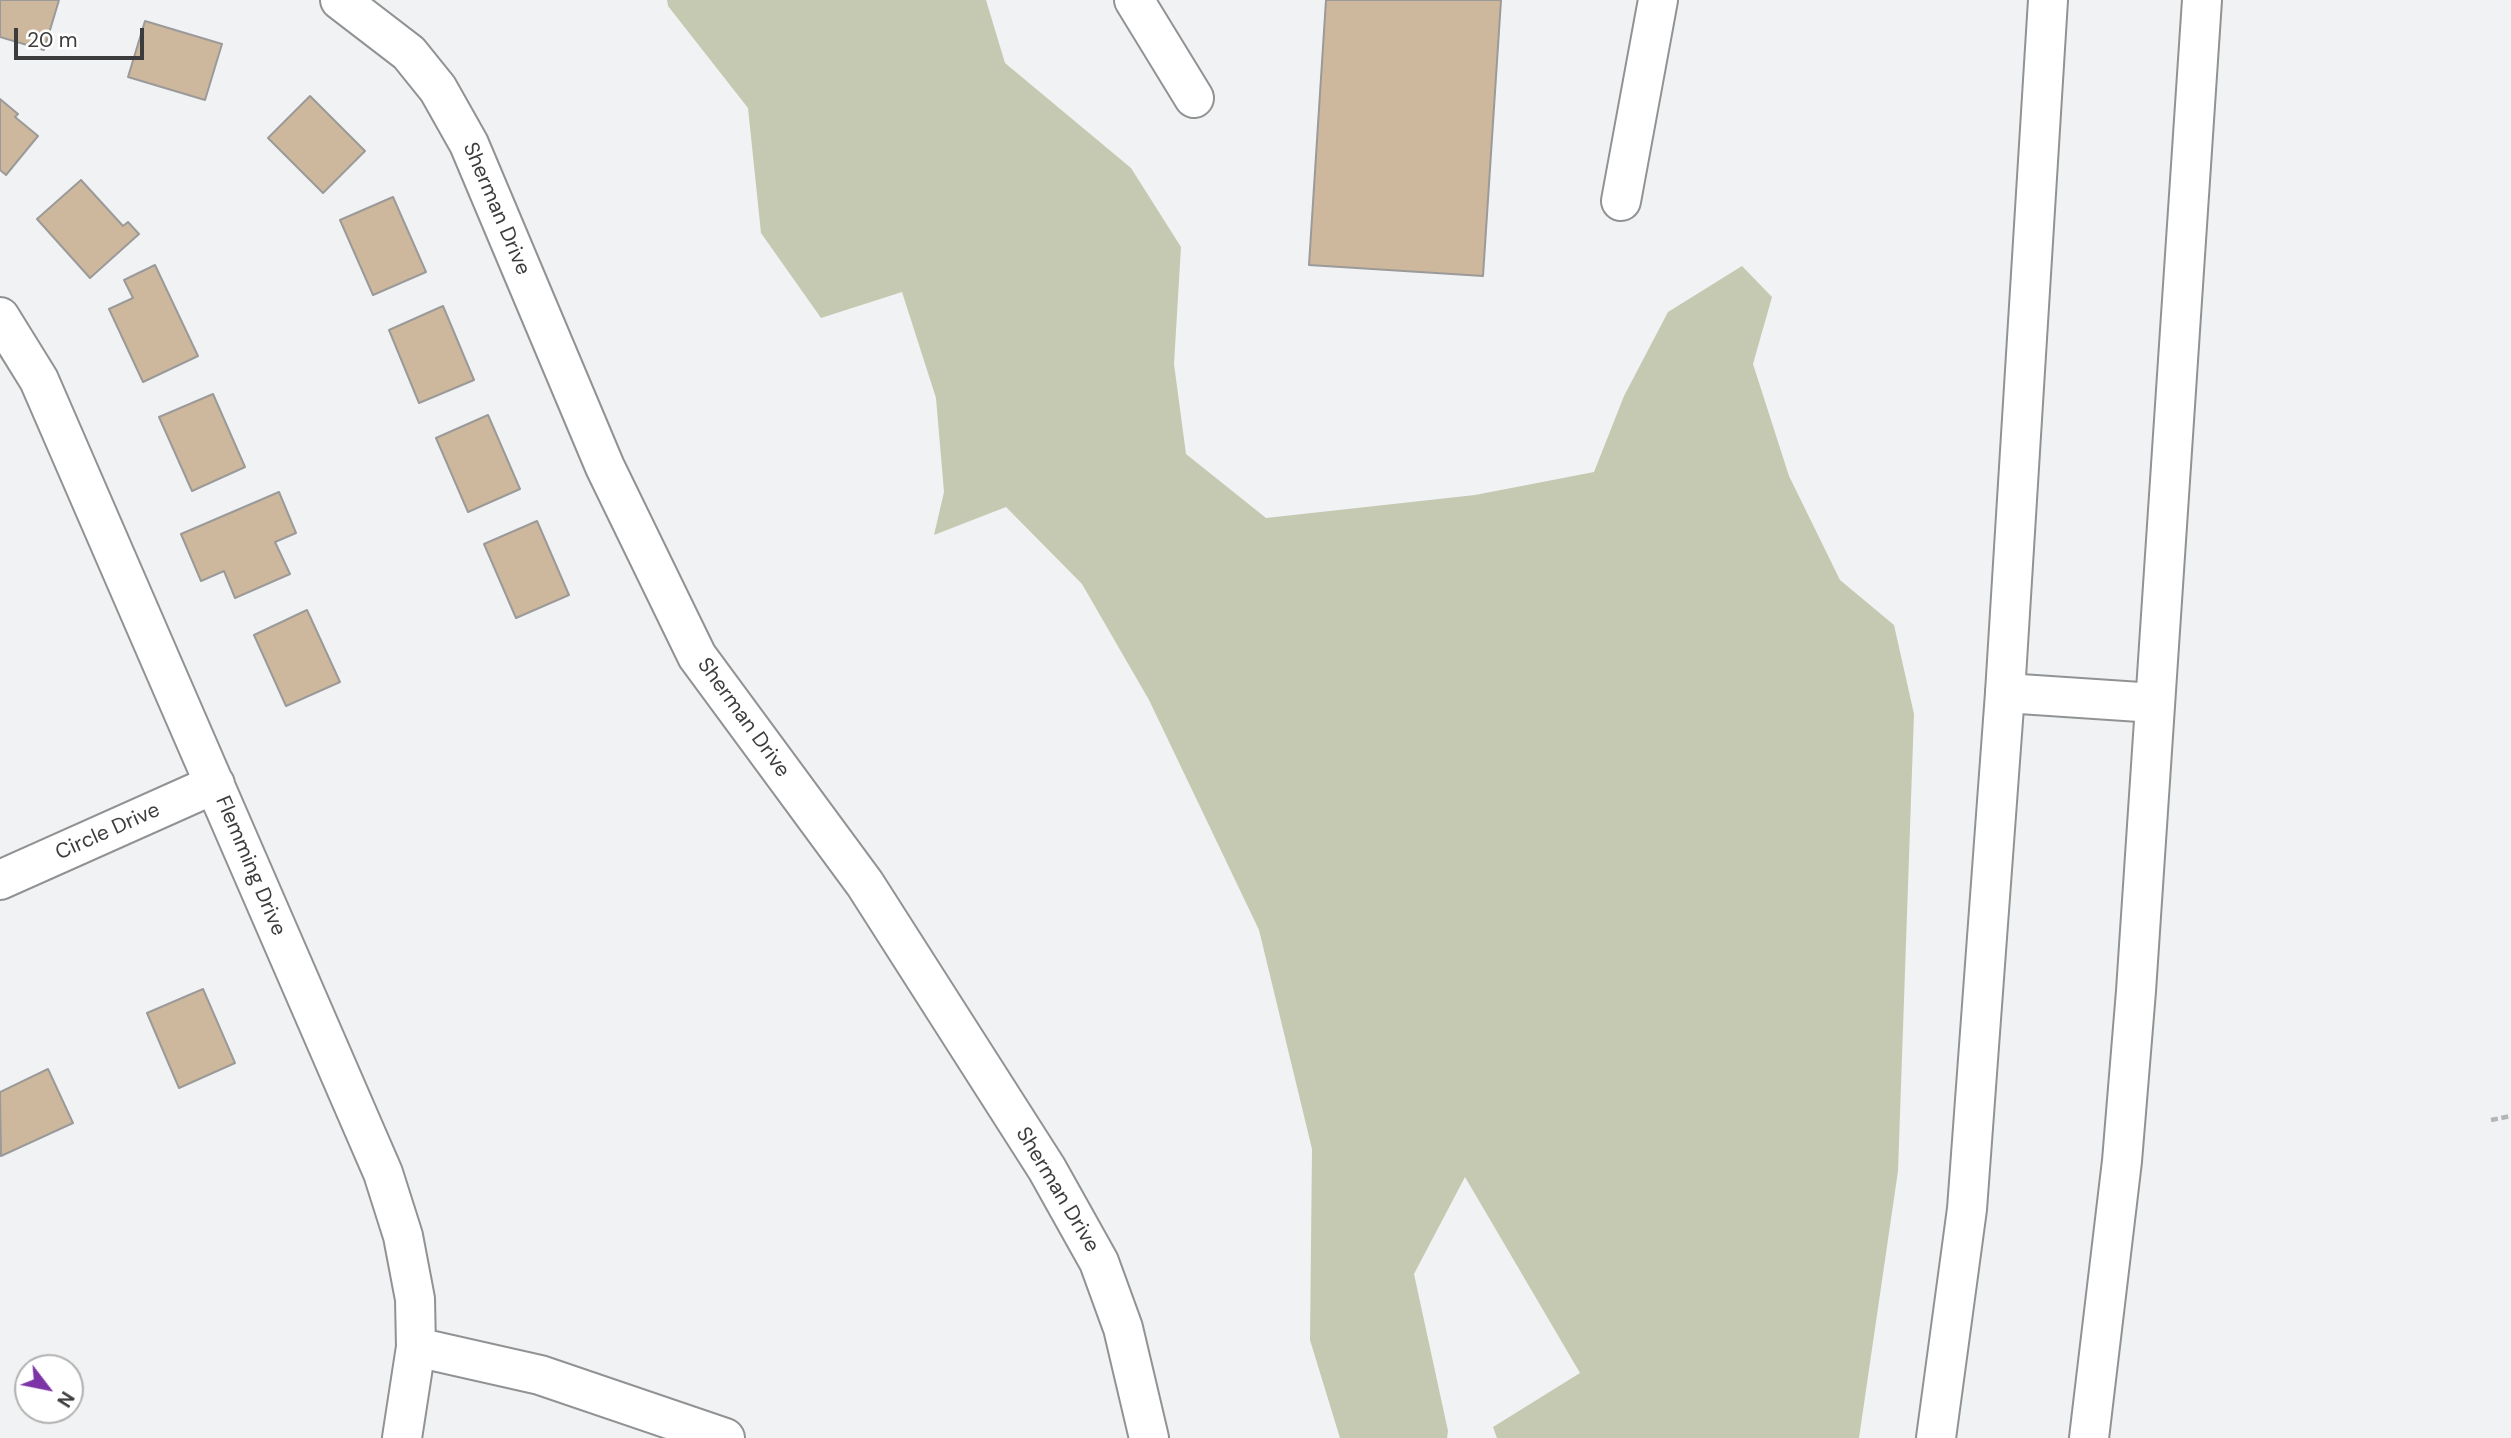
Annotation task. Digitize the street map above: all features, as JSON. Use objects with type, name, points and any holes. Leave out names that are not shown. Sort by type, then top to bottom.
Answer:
[{"type":"main road","name":"Sherman Drive","points":[[340,0],[409,53],[438,89],[469,144],[605,467],[696,656],[865,884],[1047,1169],[1099,1262],[1123,1328],[1149,1438]]},
{"type":"main road","points":[[1134,0],[1194,98]]},
{"type":"main road","points":[[1621,201],[1658,0]]},
{"type":"main road","points":[[1936,1438],[1967,1209],[2005,692],[2048,0]]},
{"type":"main road","points":[[2089,1438],[2123,1147],[2148,841],[2202,0]]},
{"type":"main road","name":"Flemming Drive","points":[[0,317],[39,380],[383,1173],[405,1248],[415,1299],[416,1347],[402,1438]]},
{"type":"main road","points":[[2005,692],[2155,703]]},
{"type":"main road","name":"Circle Drive","points":[[0,880],[215,784]]},
{"type":"main road","points":[[416,1347],[540,1375],[725,1438]]},
{"type":"path","points":[[2491,1120],[2511,1116]]},
{"type":"green space","points":[[667,0],[986,0],[1005,63],[1131,168],[1181,247],[1174,364],[1186,454],[1266,518],[1475,495],[1594,472],[1624,396],[1668,312],[1742,266],[1772,297],[1753,364],[1789,476],[1840,580],[1894,625],[1914,714],[1898,1171],[1859,1438],[1497,1438],[1493,1427],[1580,1373],[1465,1177],[1414,1274],[1448,1431],[1447,1438],[1340,1438],[1310,1340],[1312,1149],[1259,930],[1149,700],[1082,584],[1006,507],[934,535],[944,492],[936,398],[902,292],[821,318],[761,233],[748,108],[668,6]]},
{"type":"building","points":[[0,0],[59,0],[44,50],[0,37]]},
{"type":"building","points":[[1326,0],[1501,0],[1483,276],[1309,265]]},
{"type":"building","points":[[145,21],[222,44],[205,100],[128,77]]},
{"type":"building","points":[[310,96],[365,151],[323,193],[268,138]]},
{"type":"building","points":[[0,99],[18,114],[15,117],[38,136],[6,175],[0,170]]},
{"type":"building","points":[[81,180],[123,226],[128,222],[139,234],[90,278],[37,219]]},
{"type":"building","points":[[393,197],[426,272],[373,295],[340,220]]},
{"type":"building","points":[[155,265],[198,356],[143,382],[109,309],[133,298],[124,280]]},
{"type":"building","points":[[443,306],[474,380],[419,403],[389,330]]},
{"type":"building","points":[[213,394],[245,467],[192,491],[159,417]]},
{"type":"building","points":[[488,415],[520,489],[468,512],[436,438]]},
{"type":"building","points":[[279,492],[296,533],[275,542],[290,574],[235,598],[224,571],[201,581],[181,534]]},
{"type":"building","points":[[537,521],[569,595],[516,618],[484,544]]},
{"type":"building","points":[[307,610],[340,682],[286,706],[254,635]]},
{"type":"building","points":[[203,989],[235,1063],[179,1088],[147,1013]]},
{"type":"building","points":[[48,1069],[73,1123],[1,1156],[0,1092]]}]
